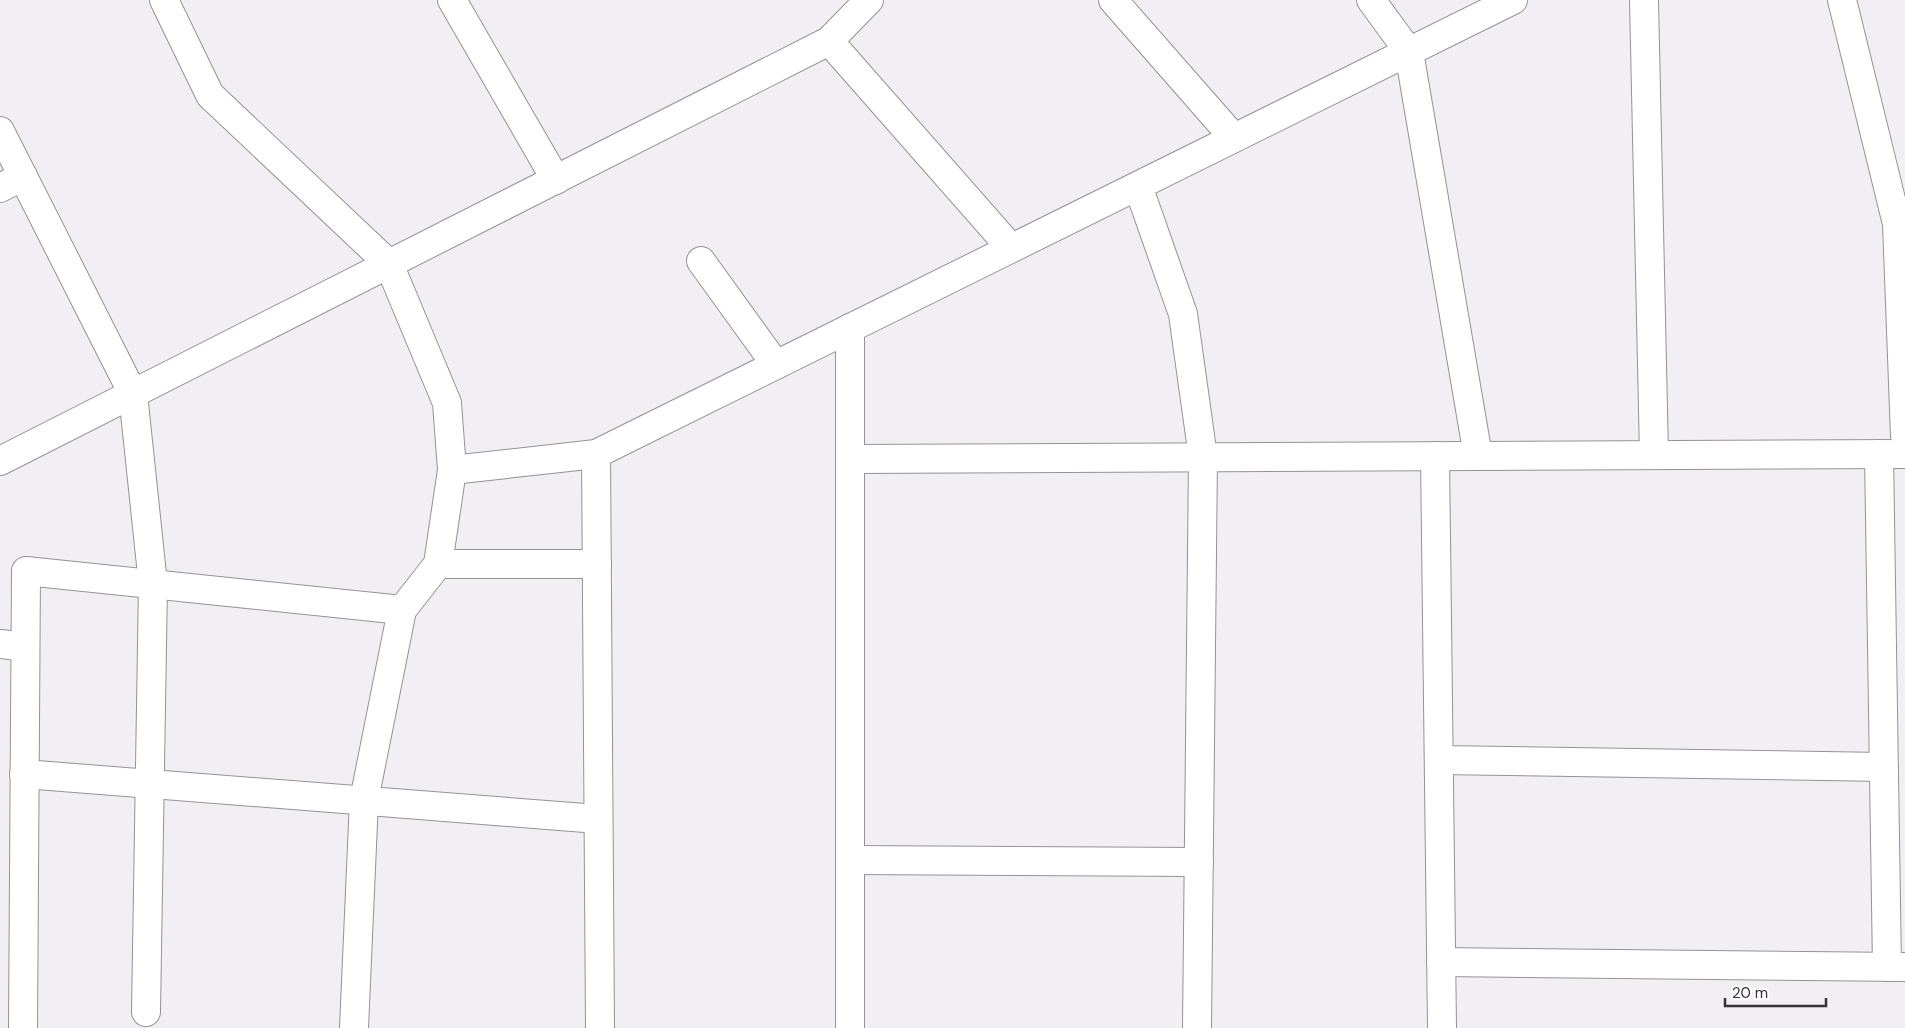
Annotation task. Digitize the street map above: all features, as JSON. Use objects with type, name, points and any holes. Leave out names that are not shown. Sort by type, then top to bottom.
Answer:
[{"type":"street","points":[[164,0],[210,95],[389,264],[447,403],[452,470],[438,564],[402,610],[364,800],[354,1028]]},
{"type":"street","points":[[452,0],[556,180]]},
{"type":"street","points":[[0,461],[829,41],[869,0]]},
{"type":"street","points":[[1113,0],[1234,138]]},
{"type":"street","points":[[1371,0],[1409,52],[1478,456]]},
{"type":"street","points":[[452,470],[596,454],[1514,0]]},
{"type":"street","points":[[1842,0],[1901,220],[1905,436]]},
{"type":"street","points":[[1647,1],[1654,455]]},
{"type":"street","points":[[829,41],[1011,248]]},
{"type":"street","points":[[0,131],[12,182],[133,394],[153,584],[146,1012]]},
{"type":"street","points":[[1138,186],[1183,314],[1203,457],[1197,1028]]},
{"type":"street","points":[[701,261],[776,365]]},
{"type":"street","points":[[850,328],[850,1028]]},
{"type":"street","points":[[596,454],[600,1028]]},
{"type":"street","points":[[850,459],[1892,454],[1884,767],[1896,967],[1441,962]]},
{"type":"street","points":[[1435,456],[1442,1028]]},
{"type":"street","points":[[438,564],[597,564]]},
{"type":"street","points":[[23,1028],[24,774],[13,646],[26,571],[402,610]]},
{"type":"street","points":[[1439,760],[1884,767]]},
{"type":"street","points":[[24,774],[598,819]]},
{"type":"street","points":[[850,860],[1199,862]]}]
